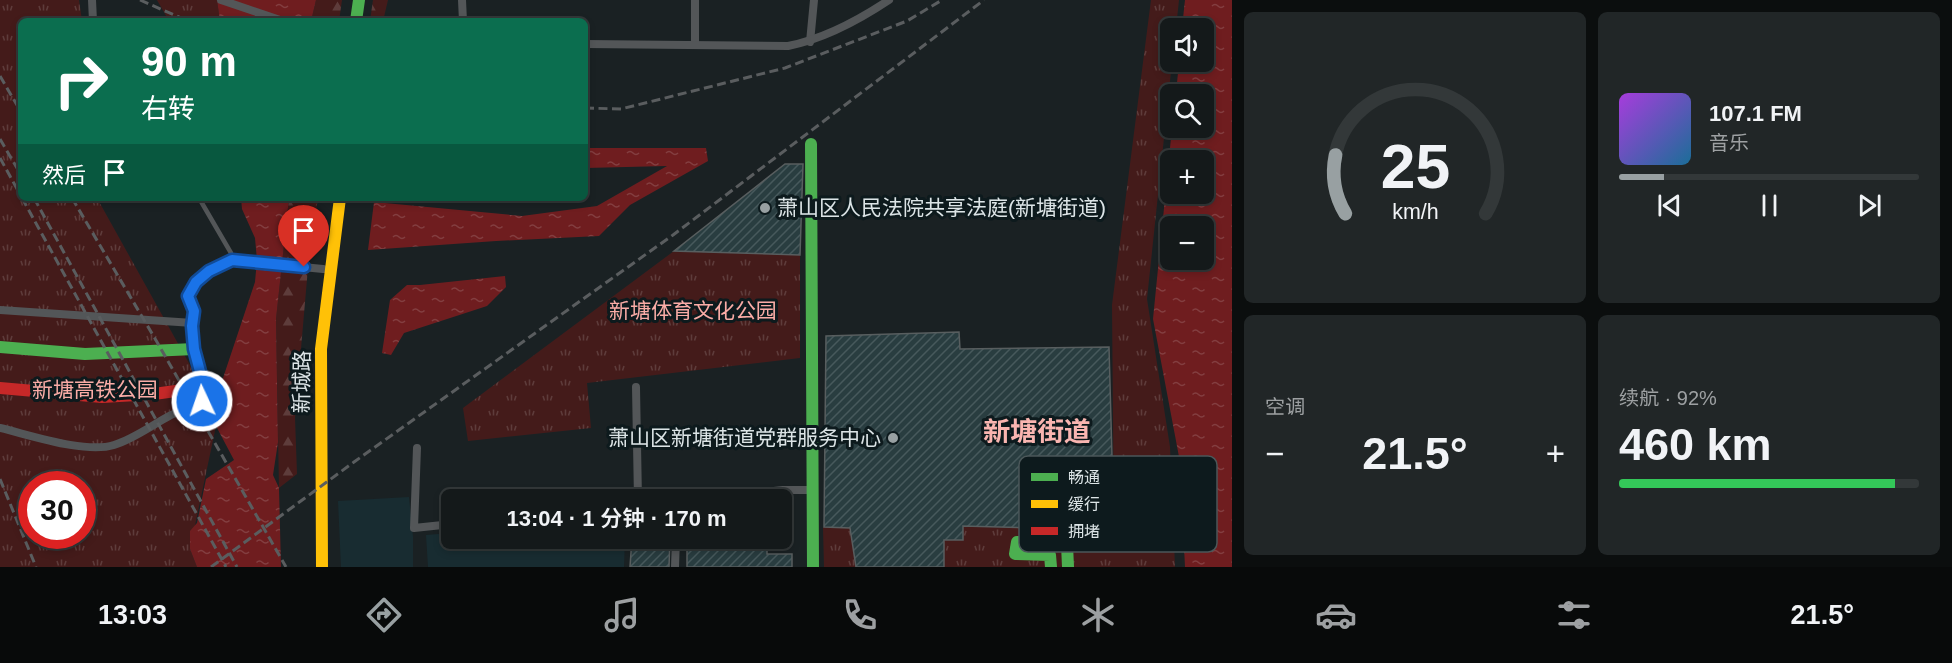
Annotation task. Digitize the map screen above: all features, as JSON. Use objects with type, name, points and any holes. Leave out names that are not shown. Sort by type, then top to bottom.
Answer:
[{"type":"street","points":[[92,0],[93,18]]},
{"type":"street","points":[[221,0],[275,18]]},
{"type":"street","points":[[356,18],[359,0]]},
{"type":"street","points":[[363,18],[366,0]]},
{"type":"street","points":[[462,0],[463,18]]},
{"type":"street","points":[[695,0],[695,45]]},
{"type":"street","points":[[810,42],[814,0]]},
{"type":"street","points":[[588,44],[788,46],[810,42],[889,0]]},
{"type":"street","points":[[811,144],[813,567]]},
{"type":"street","name":"新城路","points":[[315,567],[314,348],[332,201]]},
{"type":"street","name":"新城路","points":[[322,567],[321,349],[339,201]]},
{"type":"street","points":[[0,428],[94,448],[123,442],[174,413],[202,401],[206,394],[194,349],[194,311],[188,296],[196,282],[209,271],[232,260],[323,269]]},
{"type":"street","points":[[0,310],[193,323]]},
{"type":"street","points":[[0,347],[85,354],[194,349]]},
{"type":"street","points":[[0,388],[102,397],[154,394],[204,387]]},
{"type":"street","points":[[636,387],[638,489]]},
{"type":"street","points":[[417,448],[414,528],[441,525]]},
{"type":"street","points":[[792,490],[812,490]]},
{"type":"street","points":[[1019,542],[1017,542],[1015,554],[1050,555],[1051,567]]},
{"type":"street","points":[[675,567],[676,549]]},
{"type":"street","points":[[1067,552],[1068,567]]},
{"type":"lane","points":[[201,201],[231,253],[232,260]]},
{"type":"shaded area","points":[[409,497],[413,567],[341,567],[338,501]]},
{"type":"shaded area","points":[[441,534],[441,549],[625,549],[624,567],[428,567],[426,535]]},
{"type":"green space","name":"新塘高铁公园","points":[[0,0],[79,0],[82,18],[18,18],[18,201],[99,201],[215,410],[216,426],[190,549],[197,567],[0,567]]},
{"type":"green space","points":[[157,0],[217,0],[220,18],[167,18]]},
{"type":"green space","points":[[316,0],[342,0],[339,18],[312,18]]},
{"type":"green space","points":[[373,0],[388,0],[384,18],[370,18]]},
{"type":"green space","points":[[1151,0],[1179,0],[1177,18],[1160,18],[1160,72],[1171,72],[1170,84],[1160,84],[1160,138],[1164,138],[1163,150],[1160,150],[1160,176],[1147,299],[1170,456],[1113,456],[1112,305]]},
{"type":"green space","points":[[289,201],[318,201],[309,256],[295,418],[297,474],[279,488],[276,319]]},
{"type":"green space","name":"新塘体育文化公园","points":[[674,251],[800,255],[800,358],[587,383],[591,428],[468,441],[463,408]]},
{"type":"green space","points":[[963,526],[1019,527],[1019,552],[1174,552],[1175,567],[944,567],[944,540]]},
{"type":"green space","points":[[823,527],[850,528],[856,567],[824,567]]},
{"type":"water","points":[[217,0],[316,0],[312,18],[220,18]]},
{"type":"water","points":[[1185,0],[1232,0],[1232,567],[1185,567],[1184,552],[1217,552],[1217,456],[1179,456],[1153,319],[1160,249],[1160,270],[1214,270],[1214,216],[1163,216],[1164,204],[1214,204],[1214,150],[1170,150],[1171,138],[1214,138],[1214,84],[1177,84],[1178,72],[1214,72],[1214,18],[1183,18]]},
{"type":"water","points":[[588,148],[706,148],[708,161],[630,205],[599,236],[368,250],[374,202],[522,216],[597,206],[667,166],[588,168]]},
{"type":"water","points":[[241,201],[289,201],[276,319],[278,442],[273,475],[279,488],[281,567],[197,567],[190,549],[190,531],[197,523],[206,479],[234,460],[216,426],[214,405],[255,282],[257,260],[255,238],[242,209]]},
{"type":"water","points":[[505,276],[506,287],[487,306],[404,333],[391,355],[382,353],[390,300],[407,285]]},
{"type":"building","name":"萧山区人民法院共享法庭(新塘街道)","points":[[785,164],[803,164],[800,255],[674,251]]},
{"type":"building","points":[[959,332],[960,349],[1109,347],[1112,456],[1019,456],[1019,527],[963,526],[963,540],[944,540],[944,567],[856,567],[850,528],[824,527],[826,336]]},
{"type":"building","points":[[631,549],[670,549],[669,567],[630,567]]},
{"type":"building","points":[[687,549],[767,549],[767,554],[792,554],[792,567],[687,567]]},
{"type":"railway","points":[[140,0],[181,18]]},
{"type":"railway","points":[[588,108],[621,109],[785,68],[907,21],[942,0]]},
{"type":"railway","points":[[211,567],[354,462],[673,235],[984,0]]},
{"type":"railway","points":[[0,76],[18,107]]},
{"type":"railway","points":[[0,139],[18,170]]},
{"type":"railway","points":[[0,158],[18,191]]},
{"type":"railway","points":[[24,201],[226,567]]},
{"type":"railway","points":[[36,201],[237,567]]},
{"type":"railway","points":[[74,201],[286,567]]},
{"type":"railway","points":[[0,479],[36,567]]},
{"type":"traffic: fast","points":[[356,18],[359,0]]},
{"type":"traffic: fast","points":[[811,144],[813,567]]},
{"type":"traffic: fast","points":[[0,347],[85,354],[194,349]]},
{"type":"traffic: fast","points":[[1019,542],[1017,542],[1015,554],[1050,555],[1051,567]]},
{"type":"traffic: fast","points":[[1067,552],[1068,567]]},
{"type":"traffic: slow","points":[[322,567],[321,349],[340,201]]},
{"type":"traffic: jam","points":[[0,388],[102,397],[154,394],[204,387]]},
{"type":"place","name":"萧山区人民法院共享法庭(新塘街道)","points":[[765,208]]},
{"type":"place","name":"萧山区新塘街道党群服务中心","points":[[893,438]]},
{"type":"district","name":"新塘街道","points":[[1037,432]]},
{"type":"route","points":[[202,401],[206,394],[194,349],[192,326],[194,311],[188,296],[196,282],[209,271],[232,260],[304,267]]}]
